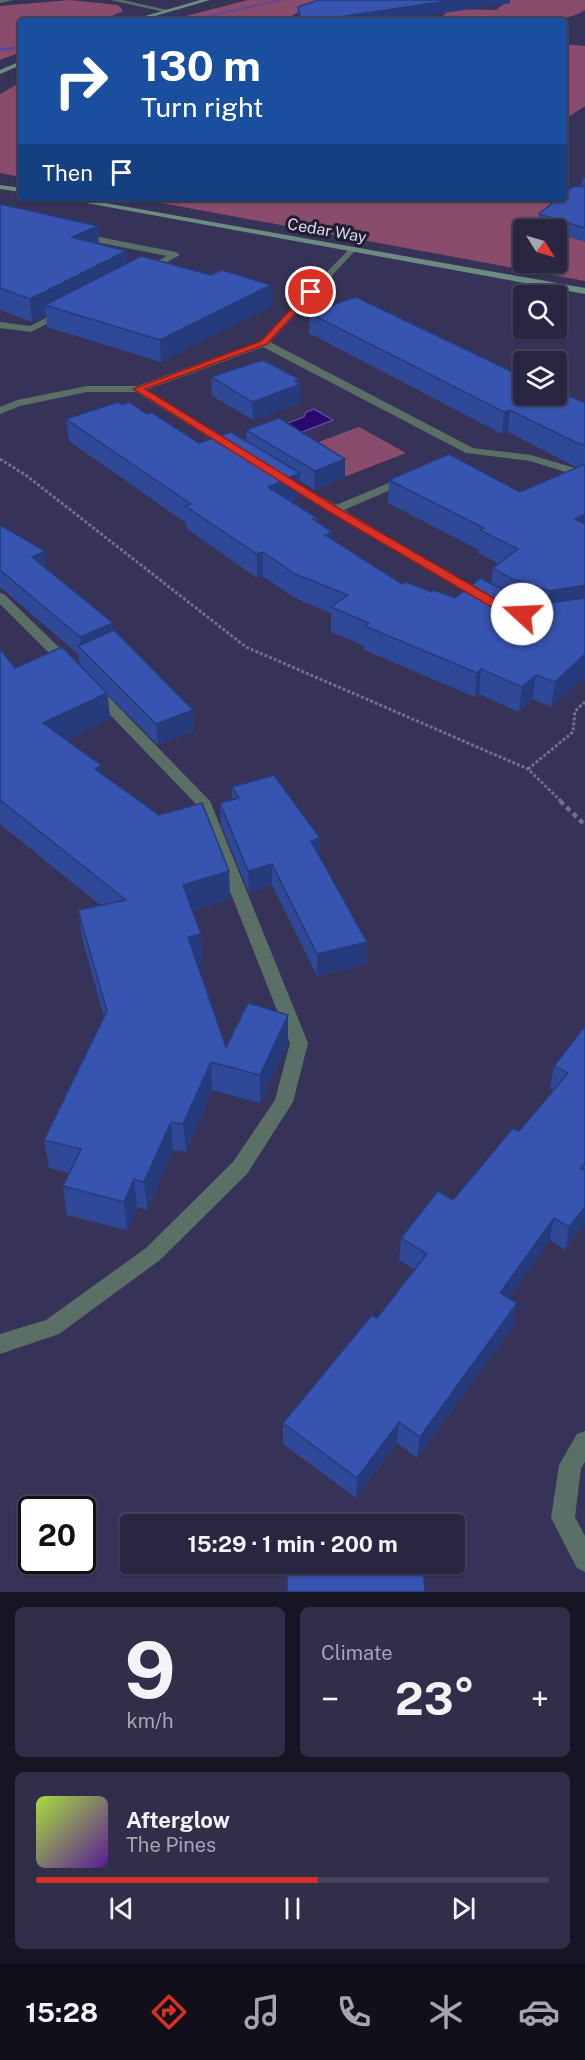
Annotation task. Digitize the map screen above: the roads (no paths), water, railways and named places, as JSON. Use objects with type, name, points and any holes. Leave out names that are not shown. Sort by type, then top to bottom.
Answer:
[{"type":"main road","points":[[140,18],[207,0]]},
{"type":"main road","points":[[0,72],[18,64]]},
{"type":"main road","points":[[0,187],[18,190]]},
{"type":"main road","name":"Cedar Way","points":[[80,201],[585,291]]},
{"type":"street","points":[[0,1],[10,0]]},
{"type":"street","points":[[114,0],[164,10]]},
{"type":"street","points":[[567,193],[585,197]]},
{"type":"street","points":[[70,234],[176,255],[135,276]]},
{"type":"street","points":[[0,411],[17,403],[87,389],[138,389],[264,342],[351,250]]},
{"type":"street","points":[[0,325],[31,329],[72,308]]},
{"type":"street","points":[[264,342],[465,454],[531,458],[585,475]]},
{"type":"street","points":[[138,389],[246,456]]},
{"type":"street","points":[[276,474],[500,606]]},
{"type":"street","points":[[334,510],[418,474]]},
{"type":"street","points":[[0,597],[202,801],[299,1043],[284,1102],[240,1168],[153,1254],[52,1327],[0,1344]]},
{"type":"street","points":[[585,1442],[570,1465],[563,1518],[585,1560]]},
{"type":"waterway","points":[[199,18],[283,0]]},
{"type":"waterway","points":[[0,50],[17,47]]}]
